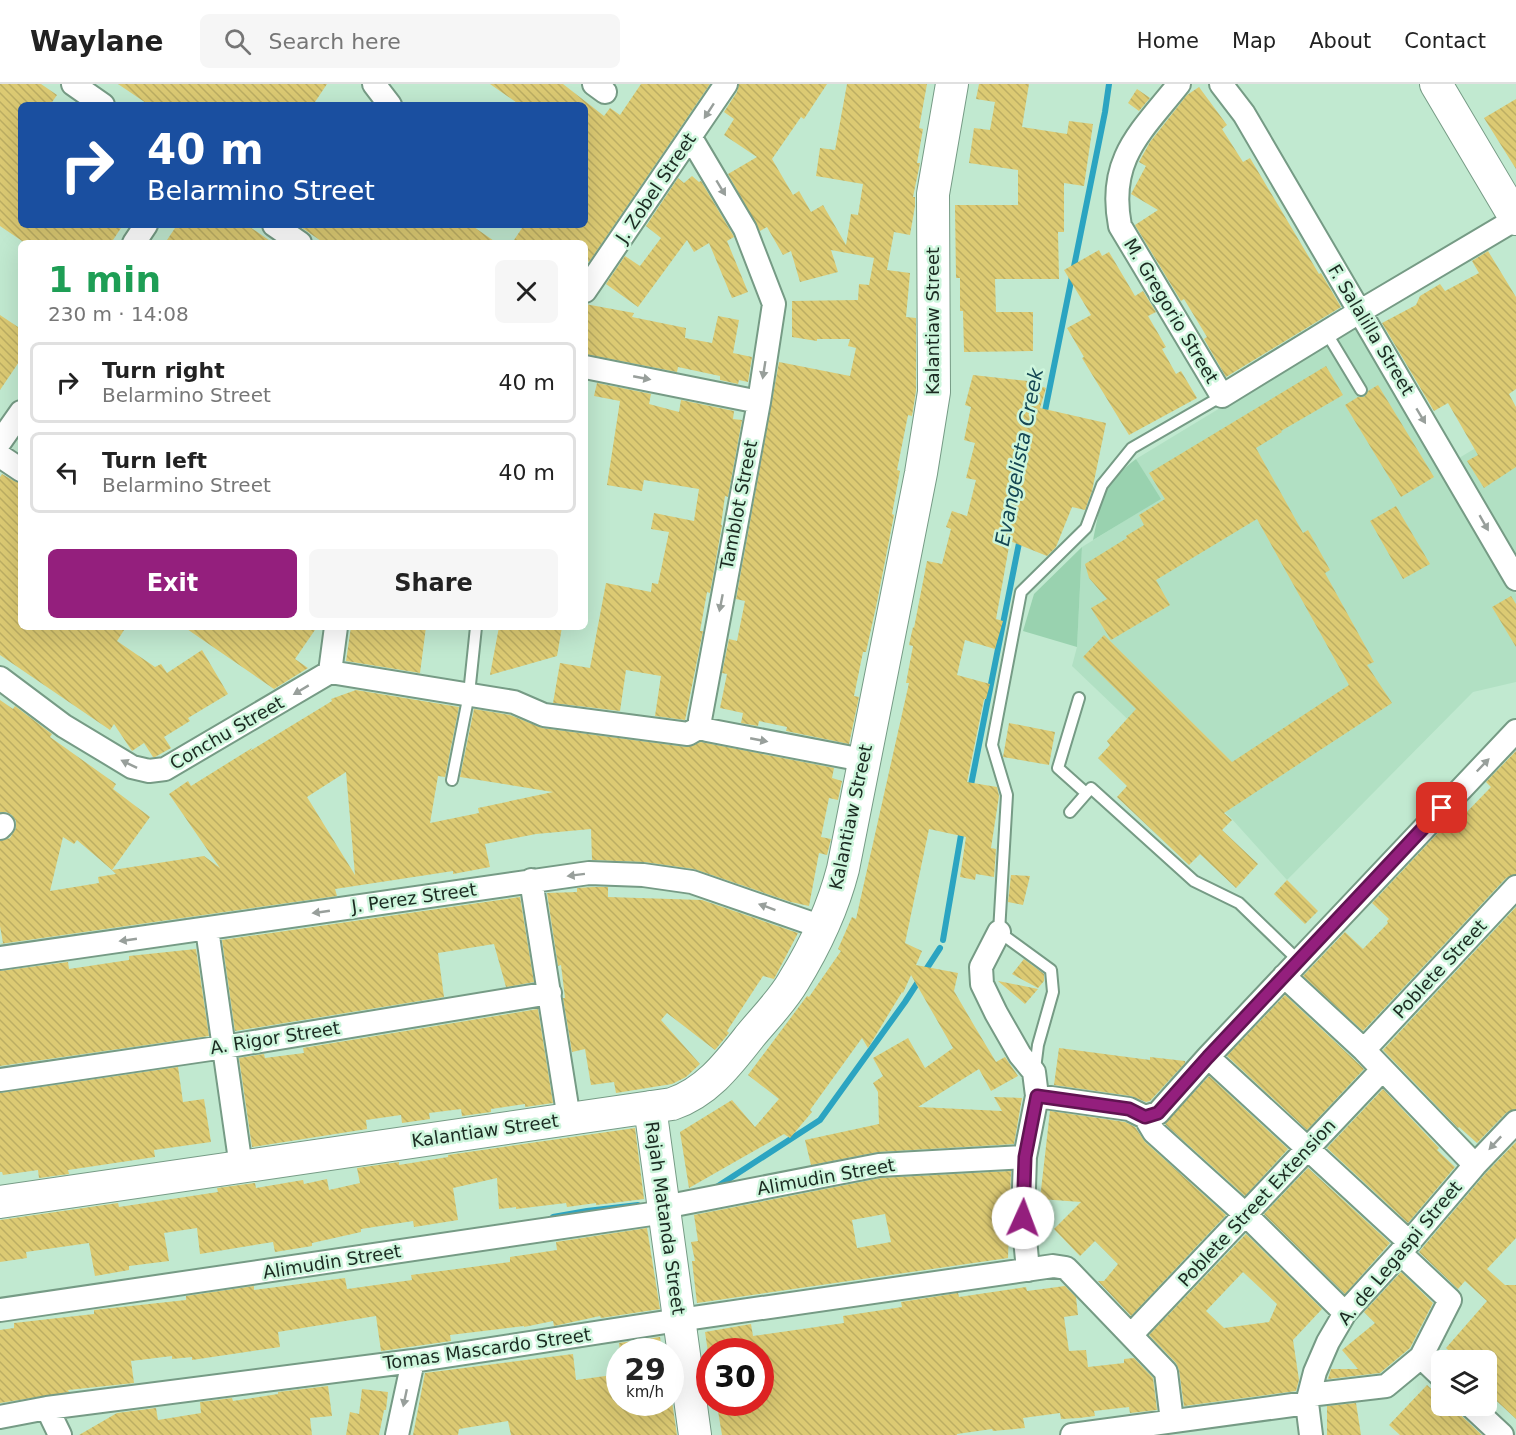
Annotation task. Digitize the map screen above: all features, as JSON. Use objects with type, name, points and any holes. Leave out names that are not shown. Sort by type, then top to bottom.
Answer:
[{"type":"street","points":[[73,84],[99,102]]},
{"type":"street","points":[[374,84],[388,102]]},
{"type":"street","name":"J. Zobel Street","points":[[588,287],[726,84]]},
{"type":"street","name":"Kalantiaw Street","points":[[0,1202],[672,1104],[686,1100],[700,1091],[726,1066],[793,983],[822,927],[843,869],[921,473],[934,392],[933,194],[952,84]]},
{"type":"street","name":"M. Gregorio Street","points":[[1179,84],[1130,146],[1122,163],[1116,207],[1120,226],[1222,396],[1516,219]]},
{"type":"street","name":"F. Salalilla Street","points":[[1221,84],[1244,114],[1516,579]]},
{"type":"street","points":[[1436,84],[1516,219]]},
{"type":"street","name":"Tamblot Street","points":[[691,138],[746,229],[774,304],[759,402],[699,720],[702,726]]},
{"type":"street","points":[[278,228],[296,240]]},
{"type":"street","points":[[588,368],[759,402]]},
{"type":"street","points":[[0,442],[18,416]]},
{"type":"street","points":[[0,456],[18,468]]},
{"type":"street","points":[[336,630],[330,672],[514,702],[544,715],[688,735],[702,726],[707,729],[863,760]]},
{"type":"street","name":"Conchu Street","points":[[0,678],[64,726],[132,767],[149,771],[165,769],[330,672]]},
{"type":"street","points":[[1145,1117],[1158,1113],[1208,1057],[1516,731]]},
{"type":"street","name":"J. Perez Street","points":[[0,958],[589,873],[643,875],[692,882],[822,927]]},
{"type":"street","points":[[531,880],[568,1119]]},
{"type":"street","name":"Poblete Street","points":[[1364,1050],[1516,887]]},
{"type":"street","points":[[207,929],[241,1167]]},
{"type":"street","points":[[999,932],[981,967],[982,984],[1015,1046],[1034,1072],[1037,1096],[1025,1157],[1023,1218],[1028,1270]]},
{"type":"street","points":[[1292,968],[1382,1070],[1475,1165]]},
{"type":"street","name":"A. Rigor Street","points":[[0,1080],[224,1047],[550,993]]},
{"type":"street","points":[[1072,1435],[1386,1386],[1421,1357],[1450,1300],[1405,1248],[1308,1149],[1208,1057]]},
{"type":"street","name":"Poblete Street Extension","points":[[1131,1335],[1382,1070]]},
{"type":"street","points":[[1037,1096],[1129,1109],[1145,1117],[1154,1132],[1246,1215],[1345,1313]]},
{"type":"street","name":"Rajah Matanda Street","points":[[650,1107],[695,1435]]},
{"type":"street","name":"A. de Legaspi Street","points":[[1311,1435],[1308,1399],[1315,1372],[1328,1342],[1345,1313],[1405,1248],[1475,1165],[1516,1122]]},
{"type":"street","name":"Alimudin Street","points":[[0,1310],[664,1209],[879,1165],[1025,1157]]},
{"type":"street","name":"Tomas Mascardo Street","points":[[0,1417],[47,1408],[412,1361],[1053,1266],[1066,1268],[1166,1372],[1173,1421]]},
{"type":"street","points":[[1421,1357],[1431,1367]]},
{"type":"street","points":[[397,1435],[412,1361]]},
{"type":"street","points":[[47,1408],[60,1435]]},
{"type":"street","points":[[1482,1416],[1502,1435]]},
{"type":"lane","points":[[1326,332],[1361,390]]},
{"type":"lane","points":[[1034,1072],[1038,1045],[1053,992],[1051,970],[999,932],[1007,795],[992,745],[1021,592],[1086,528],[1102,485],[1132,448],[1222,396]]},
{"type":"lane","points":[[452,780],[469,694],[476,630]]},
{"type":"lane","points":[[1079,698],[1058,768],[1086,793]]},
{"type":"lane","points":[[1070,812],[1090,788],[1194,881],[1239,903],[1292,968]]},
{"type":"shaded area","points":[[1357,325],[1516,594],[1516,682],[1473,692],[1287,880],[1231,818],[1072,666],[1077,647],[1082,547],[1160,499],[1136,459]]},
{"type":"shaded area","points":[[1516,424],[1516,553],[1459,458]]},
{"type":"shaded area","points":[[1136,459],[1161,499],[1093,540],[1104,494],[1115,478]]},
{"type":"shaded area","points":[[1082,547],[1077,647],[1023,631],[1034,594]]},
{"type":"building","points":[[0,84],[41,84],[57,95],[52,102],[18,102],[18,228],[121,228],[113,240],[21,240],[0,226]]},
{"type":"building","points":[[118,84],[327,84],[315,102],[145,102]]},
{"type":"building","points":[[490,84],[563,84],[586,102],[516,102]]},
{"type":"building","points":[[641,84],[710,84],[589,262],[588,240],[514,240],[522,228],[588,228],[588,104],[604,116],[610,108],[620,115]]},
{"type":"building","points":[[739,84],[827,84],[804,119],[801,117],[772,159],[793,195],[799,191],[811,212],[823,205],[846,245],[851,214],[858,215],[863,184],[816,176],[820,148],[835,150],[847,84],[927,84],[919,128],[923,129],[917,163],[920,163],[913,197],[915,197],[915,206],[910,235],[894,232],[887,270],[910,273],[906,317],[916,318],[916,391],[912,416],[908,415],[897,470],[900,471],[892,514],[894,515],[877,602],[854,696],[859,697],[849,744],[786,731],[787,727],[759,721],[758,726],[741,723],[743,713],[720,708],[727,674],[722,673],[729,639],[737,641],[745,601],[736,599],[779,362],[850,376],[856,348],[848,346],[850,339],[817,339],[817,341],[792,337],[792,301],[858,300],[859,284],[869,285],[874,258],[831,250],[838,272],[800,282],[791,251],[783,255],[767,227],[760,231],[728,174],[757,157],[724,135],[734,119],[724,112],[737,92]]},
{"type":"building","points":[[979,84],[1029,84],[1022,127],[1067,134],[1069,121],[1093,124],[1084,186],[1064,183],[1064,232],[1058,232],[1059,279],[995,279],[996,312],[1033,312],[1033,351],[964,352],[960,278],[956,278],[955,205],[1018,205],[1018,170],[969,163],[974,128],[990,130],[995,102],[976,99]]},
{"type":"building","points":[[1199,87],[1227,125],[1222,129],[1243,162],[1250,158],[1341,307],[1226,377],[1204,339],[1207,337],[1184,299],[1181,301],[1135,225],[1158,210],[1131,194],[1146,166],[1139,162],[1150,142],[1187,95]]},
{"type":"building","points":[[1137,89],[1150,98],[1139,111],[1128,103]]},
{"type":"building","points":[[1516,99],[1516,169],[1484,118]]},
{"type":"building","points":[[692,176],[699,182],[701,181],[734,237],[727,241],[748,292],[732,298],[709,243],[694,252],[687,240],[638,307],[606,284],[625,256],[640,266],[661,238],[646,226],[678,178],[684,183]]},
{"type":"building","points":[[175,228],[251,228],[269,240],[167,240]]},
{"type":"building","points":[[302,228],[475,228],[493,240],[320,240]]},
{"type":"building","points":[[1099,250],[1102,256],[1109,252],[1135,296],[1143,291],[1156,312],[1148,316],[1166,347],[1162,349],[1176,374],[1181,371],[1197,398],[1129,435],[1082,358],[1084,357],[1067,328],[1091,315],[1064,270]]},
{"type":"building","points":[[1488,251],[1516,297],[1516,389],[1509,394],[1516,407],[1516,467],[1484,488],[1467,461],[1478,455],[1448,403],[1434,411],[1382,323],[1416,305],[1420,296],[1440,284],[1445,291],[1479,273],[1472,261]]},
{"type":"building","points":[[588,305],[634,313],[632,317],[686,328],[685,338],[712,343],[718,316],[739,320],[733,353],[752,357],[748,382],[739,380],[738,384],[720,380],[720,376],[678,367],[677,372],[588,355]]},
{"type":"building","points":[[0,315],[18,327],[18,363],[0,390]]},
{"type":"building","points":[[1326,366],[1343,395],[1256,448],[1303,533],[1308,530],[1330,570],[1325,573],[1374,662],[1367,665],[1392,703],[1224,813],[1232,820],[1222,830],[1258,864],[1236,888],[1200,854],[1189,865],[1117,797],[1127,786],[1098,758],[1110,745],[1107,741],[1136,709],[1083,657],[1104,635],[1232,762],[1349,685],[1257,519],[1156,580],[1170,605],[1111,640],[1091,608],[1107,599],[1089,578],[1085,564],[1144,525],[1139,515],[1165,499],[1149,473]]},
{"type":"building","points":[[973,375],[1028,381],[1046,388],[1040,408],[1106,423],[1092,491],[1085,510],[1072,507],[1056,547],[1047,556],[1010,541],[996,619],[1003,621],[995,649],[965,640],[957,675],[990,684],[986,699],[984,699],[967,782],[997,787],[999,796],[991,848],[996,849],[994,877],[976,874],[975,880],[960,877],[966,837],[929,829],[905,943],[922,951],[916,965],[958,973],[954,991],[996,1062],[1005,1057],[1018,1076],[991,1091],[979,1069],[918,1107],[1002,1111],[994,1097],[1022,1098],[1014,1144],[878,1152],[811,1165],[805,1140],[879,1124],[878,1092],[873,1083],[883,1076],[873,1058],[908,1038],[925,1068],[953,1048],[911,975],[903,993],[868,1048],[862,1038],[810,1110],[812,1112],[790,1138],[784,1134],[689,1188],[680,1132],[732,1100],[755,1127],[779,1099],[748,1075],[807,996],[809,997],[841,951],[838,949],[852,917],[856,919],[909,683],[906,683],[913,646],[909,645],[927,561],[942,564],[951,529],[946,527],[952,511],[967,516],[976,480],[966,478],[975,443],[964,440],[971,407],[965,405]]},
{"type":"building","points":[[597,383],[651,394],[649,404],[679,412],[681,400],[734,411],[733,419],[742,420],[728,497],[725,496],[710,593],[707,592],[700,631],[703,631],[685,720],[655,716],[661,676],[626,670],[620,711],[553,703],[560,663],[590,668],[606,583],[651,592],[652,583],[658,584],[669,532],[651,529],[654,513],[694,521],[699,489],[644,480],[642,491],[607,485],[620,401],[594,396]]},
{"type":"building","points":[[1378,385],[1434,477],[1401,497],[1345,405],[1358,397],[1364,397],[1368,391]]},
{"type":"building","points":[[2,474],[18,482],[18,630],[124,630],[117,641],[155,667],[161,664],[167,673],[202,650],[228,694],[188,718],[190,721],[164,737],[171,748],[155,757],[144,743],[132,751],[114,724],[110,730],[0,655],[0,477]]},
{"type":"building","points":[[1396,506],[1430,564],[1403,579],[1370,521]]},
{"type":"building","points":[[1511,596],[1516,604],[1516,647],[1492,607]]},
{"type":"building","points":[[188,630],[315,630],[295,659],[308,668],[274,689]]},
{"type":"building","points":[[351,630],[426,630],[420,673],[346,661]]},
{"type":"building","points":[[498,630],[561,630],[557,656],[490,675]]},
{"type":"building","points":[[356,690],[459,707],[445,777],[438,776],[430,823],[479,813],[478,808],[553,792],[460,777],[474,709],[510,715],[542,728],[686,747],[701,742],[834,768],[832,778],[842,781],[838,800],[829,798],[821,837],[831,839],[827,855],[819,853],[809,906],[694,869],[644,862],[592,860],[591,829],[536,834],[485,844],[490,867],[335,889],[337,896],[0,944],[3,943],[0,926],[0,841],[10,838],[16,828],[16,821],[12,815],[0,812],[0,700],[13,709],[15,706],[52,734],[50,737],[116,784],[113,789],[150,817],[112,870],[204,856],[220,868],[169,794],[188,781],[191,786],[332,701],[331,699]],"holes":[[[346,772],[355,875],[307,797]],[[63,837],[74,844],[77,840],[116,874],[98,877],[99,883],[50,891]]]},
{"type":"building","points":[[1009,723],[1055,732],[1049,765],[1003,757]]},
{"type":"building","points":[[1516,751],[1516,874],[1506,878],[1363,1031],[1303,976],[1345,932],[1363,949],[1388,923],[1389,919],[1372,903],[1455,815],[1460,819],[1491,787],[1486,782]]},
{"type":"building","points":[[1011,875],[1030,876],[1023,905],[1008,902]]},
{"type":"building","points":[[1287,880],[1318,911],[1305,924],[1274,894]]},
{"type":"building","points":[[608,887],[608,897],[702,900],[798,933],[774,979],[763,976],[727,1031],[729,1033],[715,1050],[667,1013],[661,1020],[700,1064],[686,1077],[672,1084],[616,1093],[614,1082],[591,1085],[585,1049],[572,1052],[563,998],[565,998],[561,965],[558,966],[547,893],[577,892],[577,888]]},
{"type":"building","points":[[520,897],[534,982],[506,987],[494,944],[438,953],[444,997],[235,1031],[222,940]]},
{"type":"building","points":[[1516,907],[1516,1109],[1506,1113],[1477,1143],[1458,1128],[1383,1050]]},
{"type":"building","points":[[196,949],[209,1036],[0,1066],[0,971],[68,962],[69,969],[129,960],[129,956]]},
{"type":"building","points":[[1024,959],[1044,974],[1044,981],[1038,988],[1012,974]]},
{"type":"building","points":[[998,981],[1038,989],[1025,1004]]},
{"type":"building","points":[[1285,995],[1364,1069],[1307,1130],[1227,1056]]},
{"type":"building","points":[[538,1009],[553,1103],[525,1107],[525,1104],[462,1116],[461,1109],[429,1113],[430,1119],[402,1123],[401,1115],[366,1120],[367,1129],[252,1147],[239,1058],[264,1054],[265,1058],[304,1053],[303,1048]]},
{"type":"building","points":[[1059,1048],[1150,1060],[1150,1057],[1185,1061],[1185,1063],[1150,1101],[1146,1102],[1131,1096],[1054,1085]]},
{"type":"building","points":[[178,1067],[183,1102],[204,1099],[211,1142],[154,1150],[155,1157],[68,1170],[69,1174],[39,1178],[38,1170],[3,1175],[0,1172],[0,1093]]},
{"type":"building","points":[[1209,1076],[1288,1149],[1245,1196],[1165,1124]]},
{"type":"building","points":[[1383,1089],[1455,1167],[1408,1223],[1327,1148]]},
{"type":"building","points":[[1050,1111],[1125,1122],[1135,1127],[1145,1142],[1226,1215],[1131,1316],[1098,1281],[1104,1281],[1118,1264],[1095,1241],[1080,1256],[1054,1229],[1081,1202],[1040,1199]]},
{"type":"building","points":[[635,1128],[644,1199],[567,1207],[566,1203],[499,1209],[497,1178],[453,1188],[458,1220],[414,1227],[413,1221],[361,1229],[361,1232],[312,1243],[312,1246],[275,1252],[273,1242],[200,1254],[197,1228],[164,1233],[169,1261],[129,1266],[129,1270],[95,1276],[89,1243],[26,1252],[27,1258],[0,1262],[0,1220],[118,1203],[119,1207],[218,1192],[217,1188],[255,1183],[256,1188],[303,1180],[304,1184],[327,1179],[329,1190],[360,1183],[357,1168],[399,1162],[399,1165],[448,1157],[448,1155]]},
{"type":"building","points":[[1516,1142],[1516,1238],[1487,1269],[1505,1285],[1516,1285],[1516,1419],[1497,1401],[1497,1350],[1448,1350],[1446,1348],[1487,1301],[1465,1281],[1458,1289],[1419,1252],[1485,1174]]},
{"type":"building","points":[[1308,1168],[1390,1243],[1345,1294],[1264,1214]]},
{"type":"building","points":[[1011,1171],[1008,1258],[697,1303],[692,1261],[695,1261],[691,1242],[698,1241],[694,1215],[881,1178]],"holes":[[[885,1214],[891,1242],[857,1248],[852,1220]]]},
{"type":"building","points":[[647,1228],[660,1309],[601,1318],[600,1316],[554,1326],[553,1321],[524,1327],[450,1335],[451,1341],[381,1351],[376,1316],[278,1332],[280,1347],[192,1360],[192,1357],[172,1359],[172,1356],[131,1361],[134,1383],[68,1390],[69,1392],[0,1403],[0,1330],[14,1328],[14,1323],[94,1314],[94,1310],[186,1300],[186,1296],[254,1286],[254,1290],[345,1278],[347,1289],[412,1280],[411,1275],[510,1262],[510,1257],[557,1250],[556,1242]]},
{"type":"building","points":[[1246,1234],[1322,1309],[1293,1340],[1299,1380],[1296,1391],[1184,1406],[1176,1363],[1149,1335]],"holes":[[[1243,1272],[1277,1304],[1269,1322],[1224,1328],[1206,1311]]]},
{"type":"building","points":[[1401,1272],[1433,1303],[1410,1348],[1380,1373],[1328,1379],[1331,1369],[1358,1369],[1342,1350],[1375,1323],[1364,1312]]},
{"type":"building","points":[[1065,1286],[1076,1297],[1078,1315],[1064,1317],[1069,1351],[1086,1350],[1088,1367],[1124,1363],[1124,1359],[1134,1358],[1153,1378],[1157,1410],[1130,1413],[1129,1407],[1094,1411],[1095,1416],[1061,1419],[1060,1413],[1023,1418],[1025,1428],[993,1431],[992,1429],[957,1435],[722,1435],[719,1416],[774,1416],[774,1338],[706,1338],[705,1332],[751,1324],[753,1336],[844,1323],[843,1316],[902,1307],[901,1302],[958,1293],[959,1297],[1026,1287],[1027,1291]]},
{"type":"building","points":[[573,1354],[576,1380],[606,1376],[606,1416],[674,1416],[677,1435],[511,1435],[508,1421],[459,1429],[458,1435],[413,1435],[425,1373]]},
{"type":"building","points":[[1427,1385],[1431,1389],[1431,1416],[1462,1416],[1482,1435],[1400,1435],[1389,1425]]},
{"type":"building","points":[[328,1386],[332,1416],[310,1418],[312,1435],[79,1435],[117,1413],[156,1408],[158,1420],[201,1413],[200,1402],[232,1398],[233,1401],[278,1394],[278,1392]]},
{"type":"building","points":[[362,1389],[388,1392],[379,1435],[346,1435],[350,1412],[359,1414]]},
{"type":"building","points":[[1356,1403],[1361,1435],[1327,1435],[1327,1406]]},
{"type":"waterway","name":"Evangelista Creek","points":[[1044,416],[1109,84]]},
{"type":"waterway","name":"Evangelista Creek","points":[[970,790],[1020,538]]},
{"type":"waterway","points":[[943,940],[962,829]]},
{"type":"waterway","points":[[715,1188],[820,1120],[905,1002],[940,948]]},
{"type":"waterway","points":[[553,1217],[638,1205]]},
{"type":"route","points":[[1023,1218],[1025,1157],[1037,1096],[1129,1109],[1145,1117],[1158,1113],[1442,808]]}]
